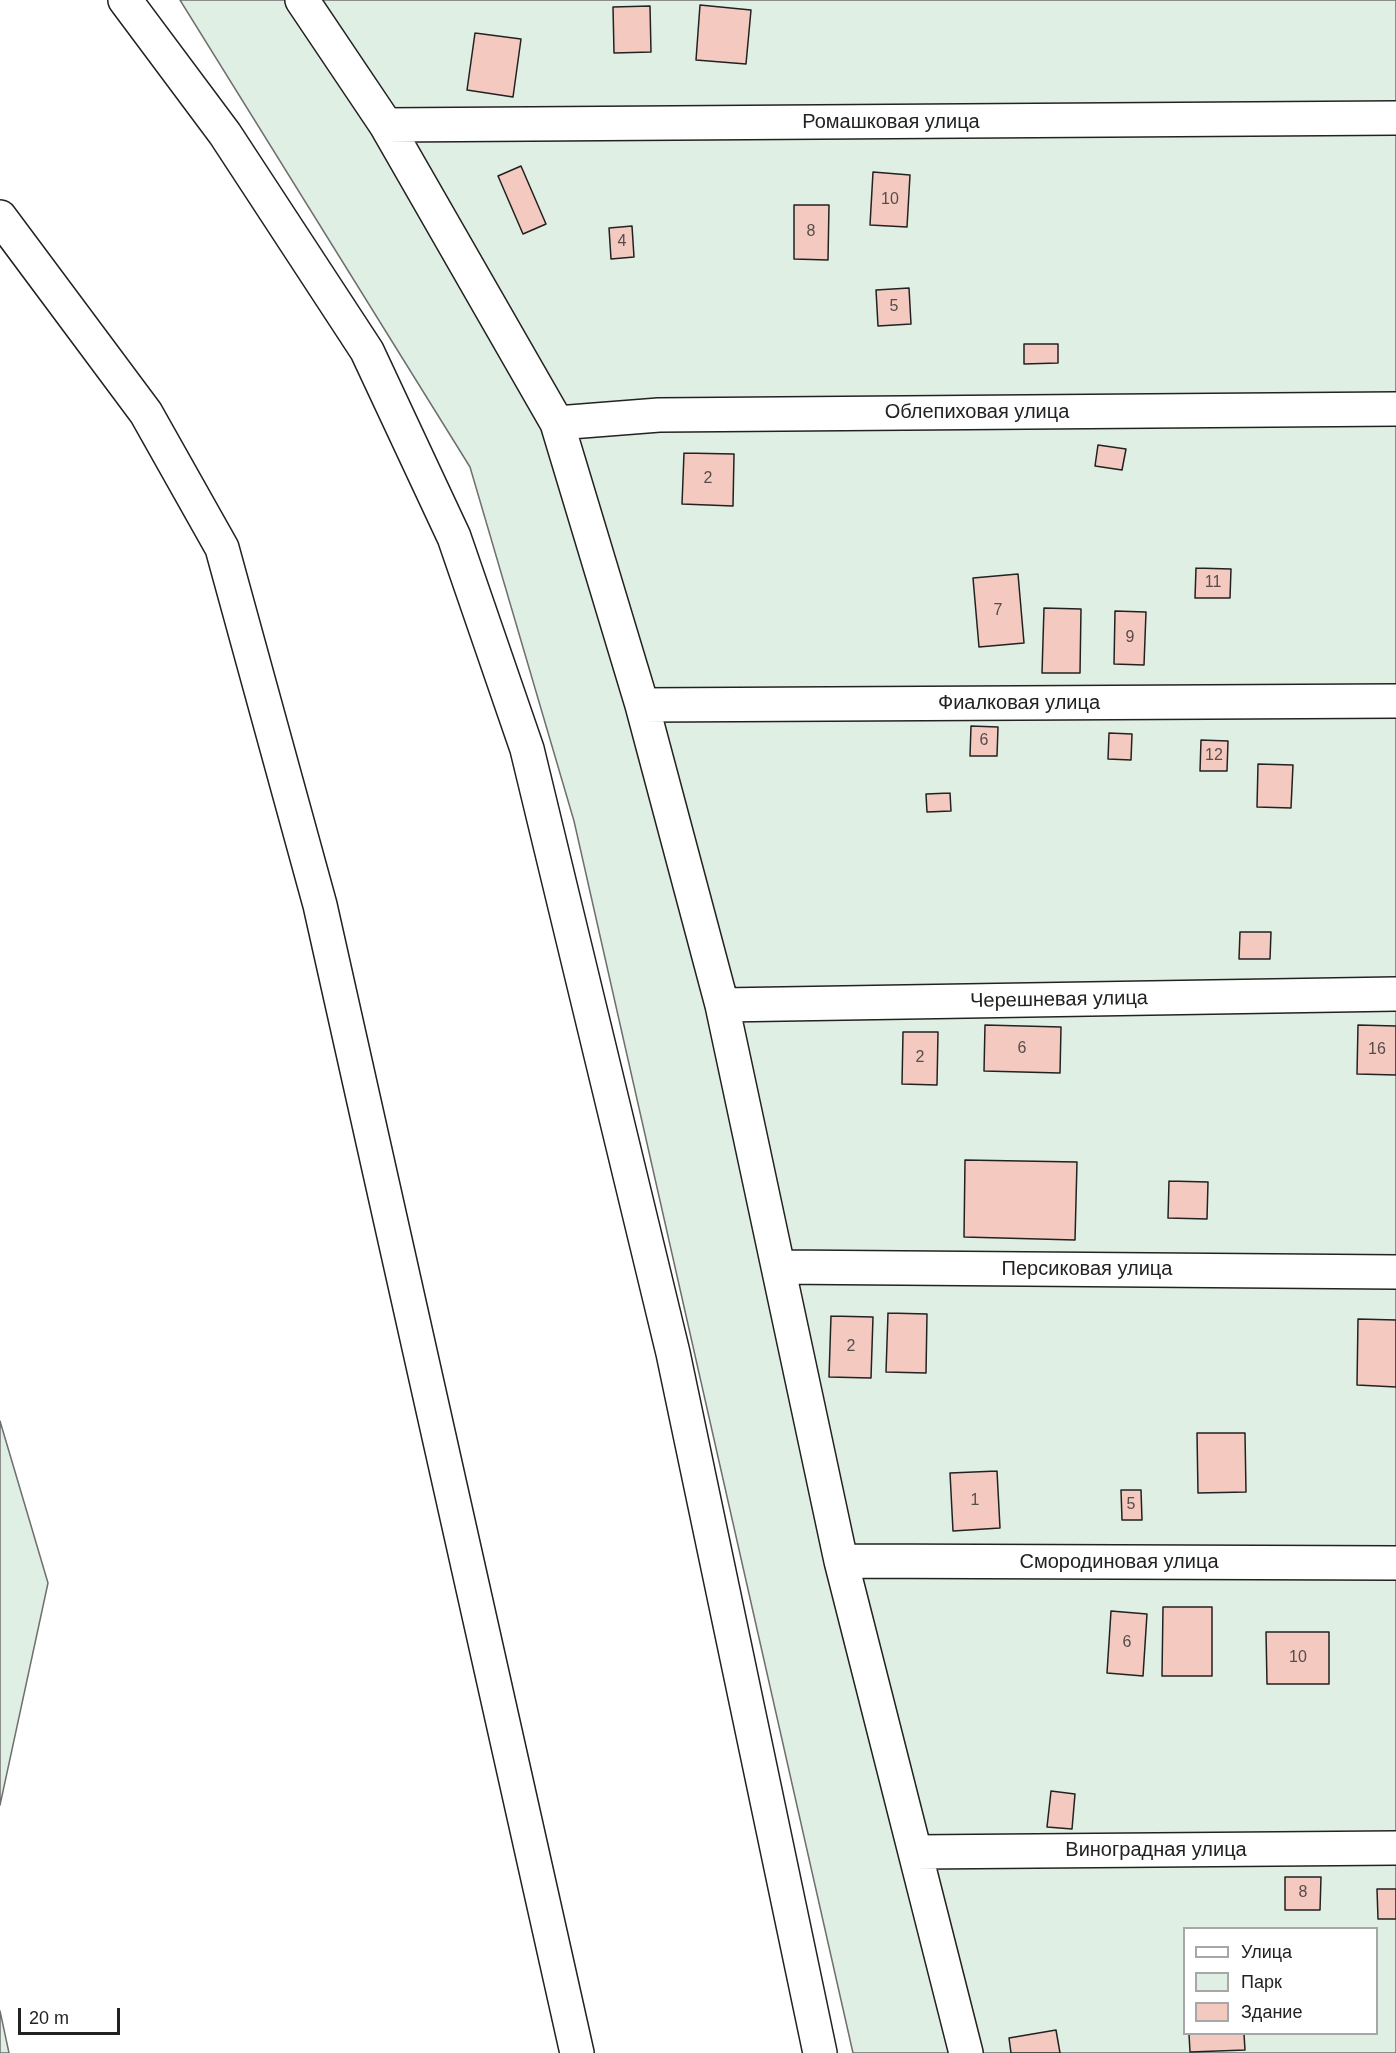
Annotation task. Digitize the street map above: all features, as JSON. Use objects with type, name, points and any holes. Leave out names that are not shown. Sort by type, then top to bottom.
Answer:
[{"type":"street","points":[[125,0],[225,134],[367,351],[454,537],[527,749],[673,1353],[820,2053]]},
{"type":"street","points":[[302,0],[386,125],[557,423],[642,705],[722,1005],[841,1562],[966,2053]]},
{"type":"street","name":"Ромашковая улица","points":[[386,125],[1396,118]]},
{"type":"street","points":[[0,217],[146,413],[222,548],[320,905],[578,2053]]},
{"type":"street","name":"Облепиховая улица","points":[[557,423],[659,415],[1396,409]]},
{"type":"street","name":"Фиалковая улица","points":[[642,705],[1396,701]]},
{"type":"street","name":"Черешневая улица","points":[[722,1005],[1396,994]]},
{"type":"street","name":"Персиковая улица","points":[[778,1267],[1396,1272]]},
{"type":"street","name":"Смородиновая улица","points":[[841,1562],[1396,1563]]},
{"type":"street","name":"Виноградная улица","points":[[916,1852],[1396,1848]]},
{"type":"green space","points":[[180,0],[1396,0],[1396,2053],[853,2053],[574,821],[470,467]]},
{"type":"green space","points":[[0,1421],[48,1583],[0,1805]]},
{"type":"green space","points":[[0,2011],[9,2053],[0,2053]]},
{"type":"building","points":[[700,5],[751,10],[746,64],[696,60]]},
{"type":"building","points":[[650,6],[651,52],[614,53],[613,7]]},
{"type":"building","points":[[475,33],[521,39],[513,97],[467,90]]},
{"type":"building","points":[[521,166],[546,224],[523,234],[498,176]]},
{"type":"building","points":[[873,172],[910,175],[907,227],[870,225]]},
{"type":"building","points":[[794,205],[829,205],[828,260],[794,259]]},
{"type":"building","points":[[632,226],[634,257],[611,259],[609,228]]},
{"type":"building","points":[[909,288],[911,324],[878,326],[876,290]]},
{"type":"building","points":[[1024,344],[1058,344],[1058,363],[1024,364]]},
{"type":"building","points":[[1098,445],[1126,449],[1122,470],[1095,466]]},
{"type":"building","points":[[684,453],[734,454],[733,506],[682,504]]},
{"type":"building","points":[[1196,568],[1231,569],[1230,598],[1195,598]]},
{"type":"building","points":[[1018,574],[1024,643],[979,647],[973,578]]},
{"type":"building","points":[[1044,608],[1081,609],[1080,673],[1042,673]]},
{"type":"building","points":[[1115,611],[1146,612],[1144,665],[1114,664]]},
{"type":"building","points":[[971,726],[998,727],[997,756],[970,756]]},
{"type":"building","points":[[1109,733],[1132,734],[1131,760],[1108,759]]},
{"type":"building","points":[[1201,740],[1228,741],[1227,771],[1200,771]]},
{"type":"building","points":[[1258,764],[1293,765],[1291,808],[1257,807]]},
{"type":"building","points":[[950,793],[951,811],[927,812],[926,794]]},
{"type":"building","points":[[1240,932],[1271,932],[1270,959],[1239,959]]},
{"type":"building","points":[[985,1025],[1061,1027],[1060,1073],[984,1071]]},
{"type":"building","points":[[1358,1025],[1396,1026],[1396,1075],[1357,1074]]},
{"type":"building","points":[[903,1032],[938,1032],[937,1085],[902,1084]]},
{"type":"building","points":[[965,1160],[1077,1162],[1075,1240],[964,1237]]},
{"type":"building","points":[[1169,1181],[1208,1182],[1207,1219],[1168,1218]]},
{"type":"building","points":[[888,1313],[927,1314],[926,1373],[886,1372]]},
{"type":"building","points":[[831,1316],[873,1317],[871,1378],[829,1377]]},
{"type":"building","points":[[1358,1319],[1396,1320],[1396,1387],[1357,1385]]},
{"type":"building","points":[[1197,1433],[1245,1433],[1246,1492],[1198,1493]]},
{"type":"building","points":[[997,1471],[1000,1528],[953,1531],[950,1473]]},
{"type":"building","points":[[1121,1490],[1141,1490],[1142,1520],[1122,1520]]},
{"type":"building","points":[[1163,1607],[1212,1607],[1212,1676],[1162,1676]]},
{"type":"building","points":[[1111,1611],[1147,1614],[1143,1676],[1107,1673]]},
{"type":"building","points":[[1266,1632],[1329,1632],[1329,1684],[1267,1684]]},
{"type":"building","points":[[1051,1791],[1075,1794],[1072,1829],[1047,1827]]},
{"type":"building","points":[[1285,1877],[1321,1877],[1320,1910],[1285,1910]]},
{"type":"building","points":[[1377,1889],[1396,1889],[1396,1919],[1378,1919]]},
{"type":"building","points":[[1056,2030],[1060,2053],[1011,2053],[1009,2038]]},
{"type":"building","points":[[1189,2035],[1244,2035],[1245,2050],[1190,2052]]}]
